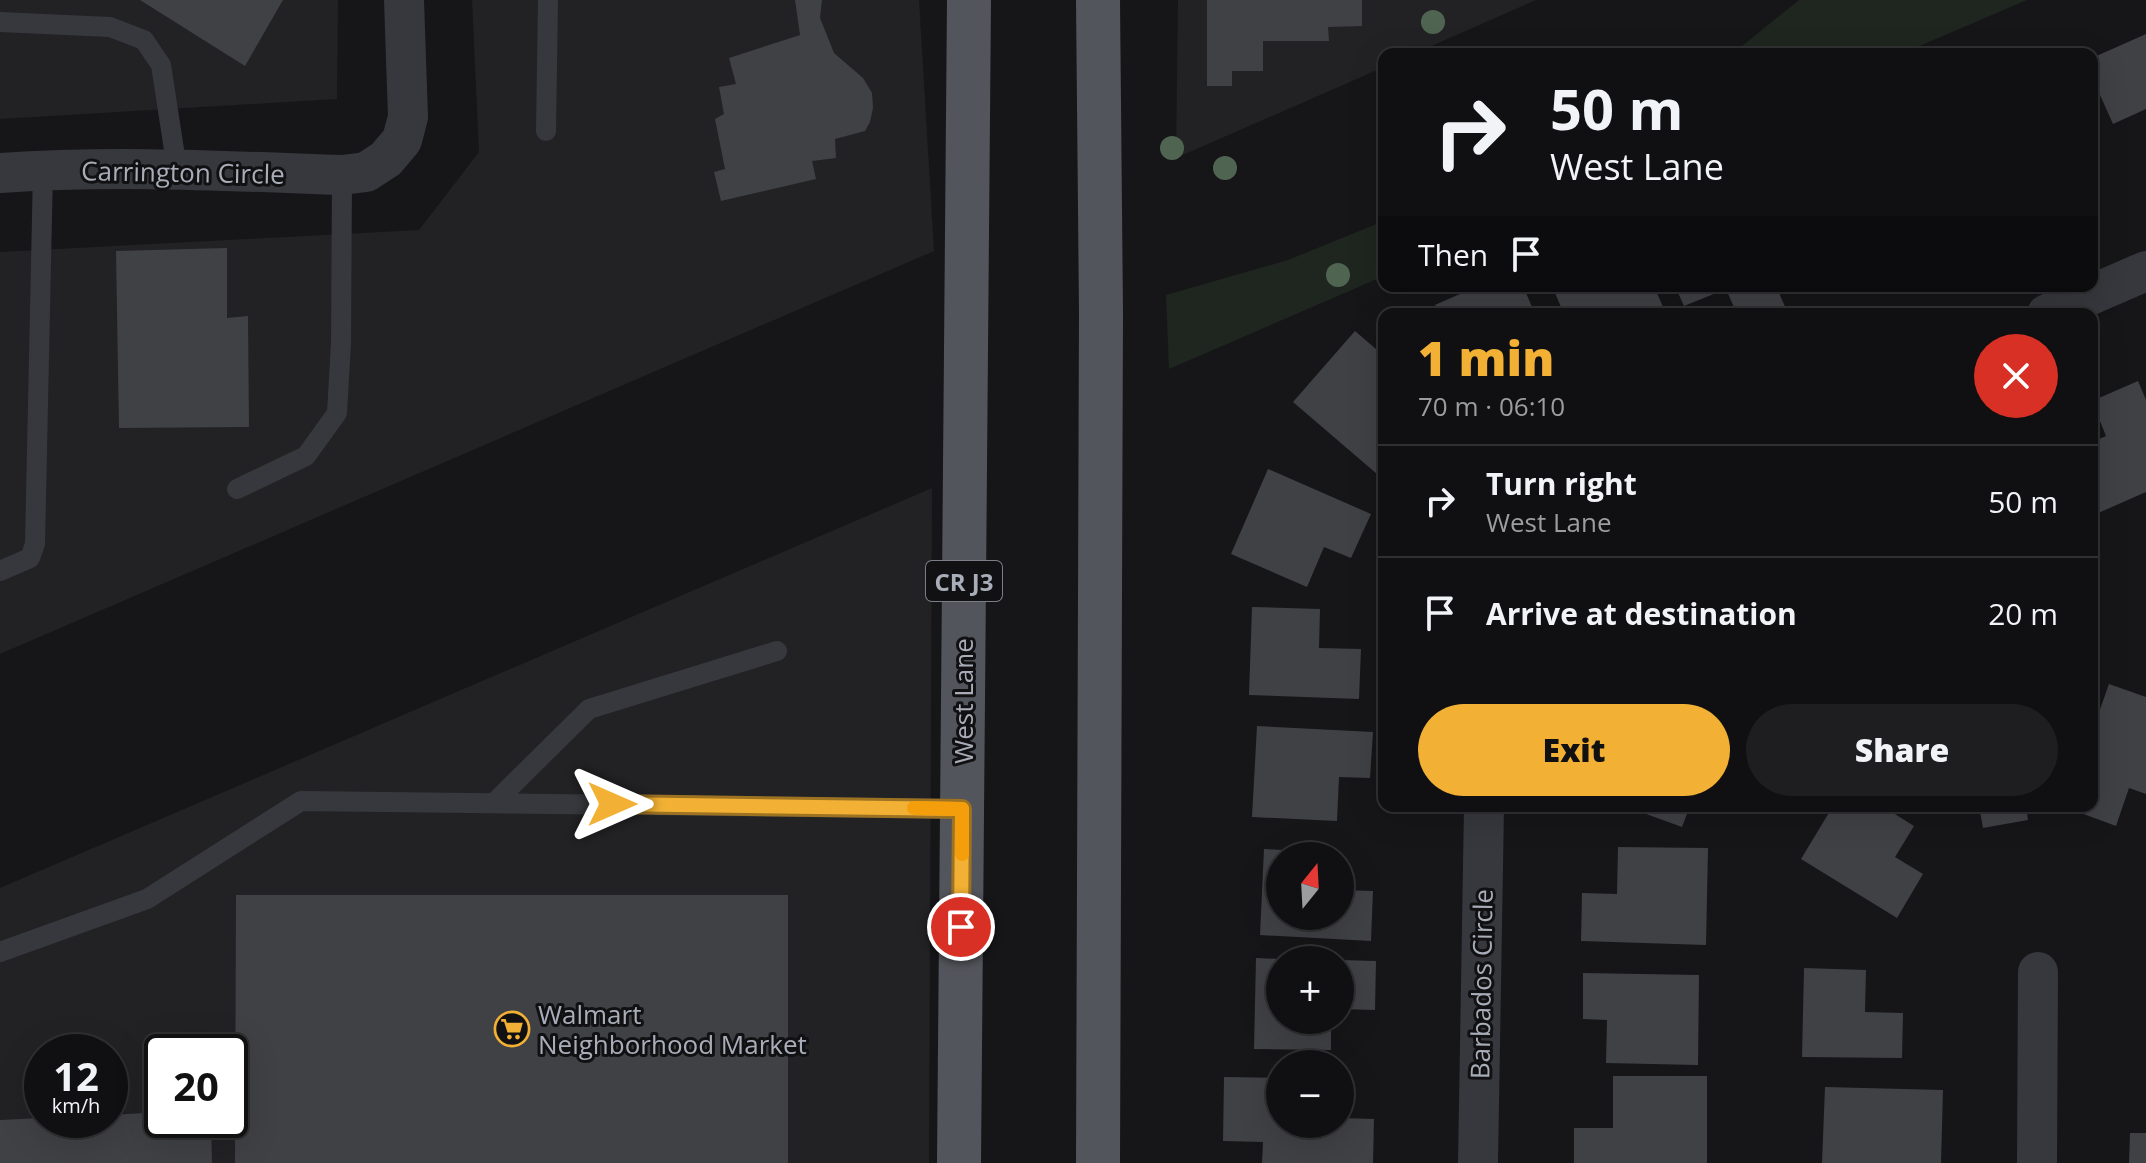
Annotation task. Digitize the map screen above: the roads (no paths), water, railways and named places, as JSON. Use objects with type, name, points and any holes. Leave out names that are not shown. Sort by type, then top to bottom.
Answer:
[{"type":"main road","name":"West Lane","points":[[959,1163],[969,0]]},
{"type":"main road","points":[[1098,0],[1101,361],[1098,1163]]},
{"type":"street","points":[[354,174],[386,159],[402,140],[408,117],[404,0]]},
{"type":"street","name":"Carrington Circle","points":[[0,173],[177,169],[354,174]]},
{"type":"street","points":[[2098,292],[2146,271]]},
{"type":"street","points":[[2061,308],[2098,292]]},
{"type":"street","name":"Barbados Circle","points":[[1478,1163],[1484,812]]},
{"type":"street","points":[[2037,1163],[2038,972]]},
{"type":"lane","points":[[546,131],[548,0]]},
{"type":"lane","points":[[0,22],[110,27],[144,40],[161,65],[177,169]]},
{"type":"lane","points":[[0,571],[30,558],[35,544],[43,170]]},
{"type":"lane","points":[[237,489],[306,456],[337,413],[354,174]]},
{"type":"lane","points":[[494,803],[589,709],[777,651]]},
{"type":"lane","points":[[0,952],[147,899],[301,801],[962,809]]},
{"type":"place","name":"Walmart Neighborhood Market","points":[[512,1029]]}]
